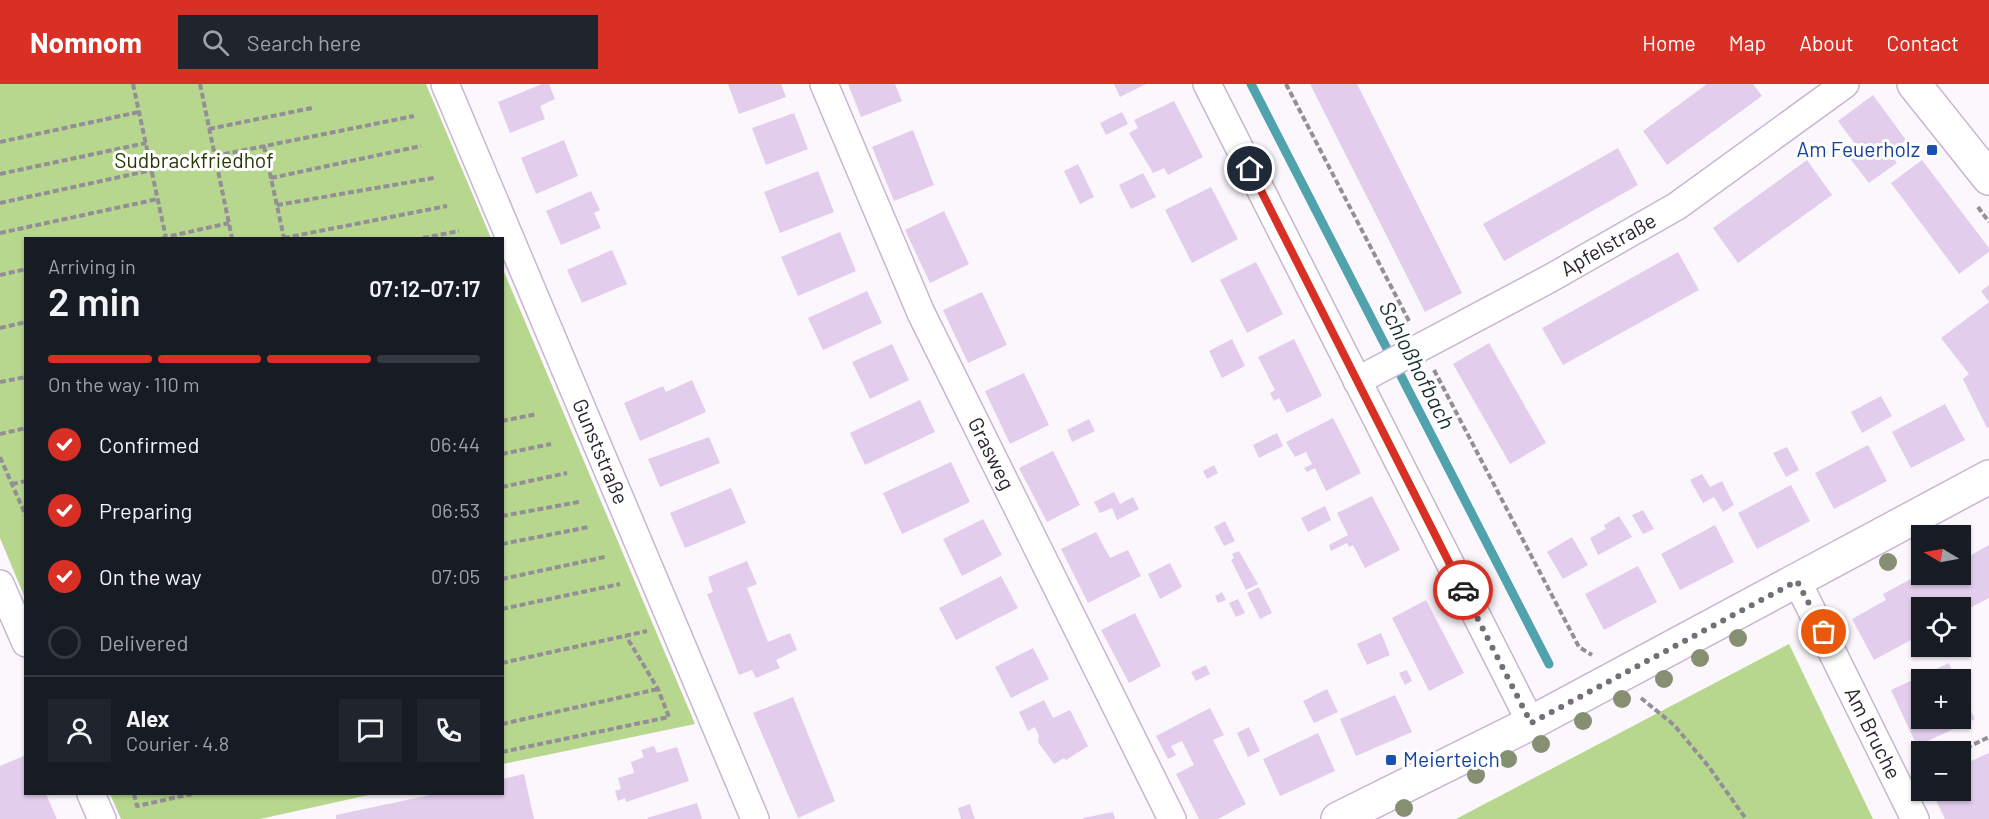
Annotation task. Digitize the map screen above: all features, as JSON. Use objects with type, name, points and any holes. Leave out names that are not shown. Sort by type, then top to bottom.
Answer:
[{"type":"street","name":"Gunststraße","points":[[445,84],[755,819]]},
{"type":"street","name":"Grasweg","points":[[824,84],[921,313],[1172,819]]},
{"type":"street","points":[[1207,84],[1531,723]]},
{"type":"street","name":"Apfelstraße","points":[[1357,381],[1677,206],[1845,84]]},
{"type":"street","points":[[1914,84],[1989,178]]},
{"type":"street","points":[[1338,819],[1626,674],[1989,477]]},
{"type":"street","name":"Am Bruche","points":[[1797,581],[1915,819]]},
{"type":"street","points":[[0,584],[24,638]]},
{"type":"street","points":[[91,795],[102,819]]},
{"type":"path","points":[[133,84],[165,237]]},
{"type":"path","points":[[200,84],[232,237]]},
{"type":"path","points":[[1286,84],[1403,357],[1579,647],[1626,674],[1637,694],[1674,725],[1709,767],[1746,819]]},
{"type":"path","points":[[209,129],[312,108]]},
{"type":"path","points":[[0,142],[139,112]]},
{"type":"path","points":[[215,156],[414,116]]},
{"type":"path","points":[[0,174],[146,143]]},
{"type":"path","points":[[264,146],[284,237]]},
{"type":"path","points":[[271,178],[421,146]]},
{"type":"path","points":[[0,203],[152,170]]},
{"type":"path","points":[[277,205],[434,177]]},
{"type":"path","points":[[0,233],[158,199]]},
{"type":"path","points":[[289,237],[447,206]]},
{"type":"path","points":[[169,237],[229,223]]},
{"type":"path","points":[[428,237],[459,231]]},
{"type":"path","points":[[0,275],[24,269]]},
{"type":"path","points":[[0,328],[24,322]]},
{"type":"path","points":[[0,382],[24,377]]},
{"type":"path","points":[[504,421],[537,414]]},
{"type":"path","points":[[0,434],[24,428]]},
{"type":"path","points":[[504,454],[551,444]]},
{"type":"path","points":[[0,457],[24,511]]},
{"type":"path","points":[[504,487],[567,473]]},
{"type":"path","points":[[12,484],[24,481]]},
{"type":"path","points":[[504,516],[579,502]]},
{"type":"path","points":[[504,544],[589,527]]},
{"type":"path","points":[[504,579],[605,557]]},
{"type":"path","points":[[504,609],[620,584]]},
{"type":"path","points":[[504,663],[674,625]]},
{"type":"path","points":[[504,752],[669,717],[658,689],[626,636]]},
{"type":"path","points":[[504,724],[658,689]]},
{"type":"path","points":[[1971,746],[1989,737]]},
{"type":"path","points":[[134,795],[137,806],[187,795]]},
{"type":"green space","name":"Sudbrackfriedhof","points":[[0,84],[426,84],[491,237],[24,237],[24,596],[0,538]]},
{"type":"green space","points":[[504,272],[695,724],[504,764]]},
{"type":"green space","points":[[1789,644],[1873,819],[1456,819]]},
{"type":"green space","points":[[110,795],[368,795],[260,819],[121,819]]},
{"type":"building","points":[[542,84],[549,84],[555,99],[540,106],[545,119],[510,133],[498,102]]},
{"type":"building","points":[[728,84],[781,84],[786,97],[739,114]]},
{"type":"building","points":[[848,84],[895,84],[902,101],[861,117]]},
{"type":"building","points":[[1114,84],[1146,84],[1120,97]]},
{"type":"building","points":[[1310,84],[1357,84],[1462,293],[1425,312]]},
{"type":"building","points":[[1707,84],[1753,84],[1762,96],[1667,165],[1643,131]]},
{"type":"building","points":[[1873,95],[1906,140],[1889,152],[1897,163],[1869,183],[1848,156],[1858,148],[1838,121]]},
{"type":"building","points":[[1174,101],[1203,157],[1168,175],[1164,168],[1153,173],[1129,133],[1138,128],[1134,120]]},
{"type":"building","points":[[1122,112],[1128,124],[1106,135],[1100,123]]},
{"type":"building","points":[[794,113],[808,149],[766,165],[752,128]]},
{"type":"building","points":[[913,130],[934,185],[894,201],[872,147]]},
{"type":"building","points":[[564,140],[578,176],[536,194],[521,158]]},
{"type":"building","points":[[1618,148],[1638,185],[1504,261],[1483,224]]},
{"type":"building","points":[[1807,160],[1832,195],[1738,263],[1713,228]]},
{"type":"building","points":[[1922,160],[1989,248],[1989,252],[1959,274],[1891,183]]},
{"type":"building","points":[[1078,164],[1094,197],[1080,204],[1064,171]]},
{"type":"building","points":[[818,171],[834,212],[780,233],[764,192]]},
{"type":"building","points":[[1143,173],[1156,197],[1131,209],[1119,185]]},
{"type":"building","points":[[1211,187],[1238,239],[1192,263],[1165,210]]},
{"type":"building","points":[[591,191],[600,210],[594,213],[601,228],[561,245],[546,211]]},
{"type":"building","points":[[944,211],[969,264],[930,283],[905,230]]},
{"type":"building","points":[[840,232],[856,271],[798,296],[781,257]]},
{"type":"building","points":[[612,250],[627,284],[582,303],[567,270]]},
{"type":"building","points":[[1678,252],[1699,290],[1563,365],[1542,328]]},
{"type":"building","points":[[1256,262],[1283,314],[1247,333],[1220,280]]},
{"type":"building","points":[[1989,285],[1989,302],[1981,291]]},
{"type":"building","points":[[867,291],[882,323],[823,350],[808,318]]},
{"type":"building","points":[[982,292],[1007,345],[968,363],[943,310]]},
{"type":"building","points":[[1989,302],[1989,427],[1987,428],[1963,379],[1969,374],[1941,338]]},
{"type":"building","points":[[1232,339],[1245,366],[1222,378],[1209,351]]},
{"type":"building","points":[[1294,339],[1322,396],[1287,413],[1279,398],[1274,401],[1270,393],[1275,390],[1258,357]]},
{"type":"building","points":[[1489,343],[1546,443],[1510,464],[1453,364]]},
{"type":"building","points":[[892,344],[909,380],[870,399],[852,362]]},
{"type":"building","points":[[1024,373],[1049,425],[1010,444],[985,391]]},
{"type":"building","points":[[692,380],[706,412],[640,441],[624,403],[663,386],[666,392]]},
{"type":"building","points":[[1881,396],[1892,416],[1862,433],[1851,412]]},
{"type":"building","points":[[920,400],[935,432],[865,465],[850,433]]},
{"type":"building","points":[[1945,404],[1965,440],[1911,468],[1892,432]]},
{"type":"building","points":[[1333,418],[1361,473],[1326,491],[1315,468],[1307,472],[1304,468],[1312,464],[1306,452],[1295,457],[1286,442]]},
{"type":"building","points":[[1089,419],[1095,431],[1072,442],[1067,430]]},
{"type":"building","points":[[1277,433],[1283,446],[1259,458],[1253,445]]},
{"type":"building","points":[[709,437],[720,463],[660,487],[648,459]]},
{"type":"building","points":[[1868,445],[1887,481],[1834,509],[1815,473]]},
{"type":"building","points":[[1787,447],[1799,470],[1786,477],[1773,453]]},
{"type":"building","points":[[1053,451],[1080,505],[1047,522],[1019,468]]},
{"type":"building","points":[[951,462],[970,502],[902,534],[883,493]]},
{"type":"building","points":[[1214,465],[1218,473],[1207,479],[1203,471]]},
{"type":"building","points":[[1702,474],[1710,487],[1722,481],[1734,505],[1723,512],[1714,497],[1703,503],[1690,480]]},
{"type":"building","points":[[1791,485],[1810,521],[1757,549],[1738,513]]},
{"type":"building","points":[[731,488],[746,523],[685,548],[670,513]]},
{"type":"building","points":[[1114,492],[1120,504],[1133,497],[1139,509],[1117,520],[1112,508],[1100,513],[1094,502]]},
{"type":"building","points":[[1372,496],[1400,550],[1365,568],[1353,545],[1349,547],[1347,543],[1331,551],[1329,545],[1348,535],[1337,513]]},
{"type":"building","points":[[1325,506],[1331,520],[1308,532],[1301,518]]},
{"type":"building","points":[[1643,510],[1654,529],[1643,534],[1632,515]]},
{"type":"building","points":[[1619,516],[1632,537],[1598,555],[1590,538],[1606,529],[1604,525]]},
{"type":"building","points":[[983,519],[1002,555],[962,576],[943,539]]},
{"type":"building","points":[[1225,521],[1235,541],[1224,546],[1214,527]]},
{"type":"building","points":[[1715,525],[1734,562],[1680,590],[1661,554]]},
{"type":"building","points":[[1096,532],[1110,558],[1128,550],[1141,576],[1088,603],[1061,549]]},
{"type":"building","points":[[1572,537],[1588,565],[1563,579],[1547,552]]},
{"type":"building","points":[[1989,545],[1989,598],[1971,607],[1971,597],[1911,597],[1911,640],[1874,660],[1852,619],[1886,600],[1883,594],[1911,579],[1911,585],[1971,585],[1971,555]]},
{"type":"building","points":[[1239,551],[1258,584],[1246,590],[1231,560],[1234,558],[1232,554]]},
{"type":"building","points":[[747,561],[757,584],[747,588],[768,642],[790,633],[797,650],[776,660],[780,668],[756,678],[752,670],[739,675],[707,594],[713,592],[708,577]]},
{"type":"building","points":[[1170,563],[1182,587],[1160,599],[1148,574]]},
{"type":"building","points":[[1638,566],[1657,602],[1604,630],[1585,594]]},
{"type":"building","points":[[1001,576],[1018,608],[956,640],[939,608]]},
{"type":"building","points":[[1259,587],[1272,613],[1260,619],[1247,593]]},
{"type":"building","points":[[1222,592],[1226,600],[1218,603],[1215,596]]},
{"type":"building","points":[[1238,599],[1245,613],[1236,617],[1229,603]]},
{"type":"building","points":[[1426,600],[1464,673],[1429,691],[1392,618]]},
{"type":"building","points":[[1135,613],[1161,666],[1129,683],[1101,630]]},
{"type":"building","points":[[1381,633],[1390,655],[1367,665],[1357,644]]},
{"type":"building","points":[[1033,648],[1049,679],[1011,698],[995,667]]},
{"type":"building","points":[[1949,663],[1951,669],[1936,669]]},
{"type":"building","points":[[1206,665],[1210,674],[1196,681],[1191,672]]},
{"type":"building","points":[[1407,670],[1412,681],[1405,685],[1399,673]]},
{"type":"building","points":[[1911,681],[1911,729],[1954,729],[1928,741],[1915,741],[1891,690]]},
{"type":"building","points":[[1327,689],[1338,712],[1314,723],[1303,701]]},
{"type":"building","points":[[1395,695],[1412,732],[1356,756],[1340,719]]},
{"type":"building","points":[[793,697],[835,801],[798,818],[753,713]]},
{"type":"building","points":[[1044,700],[1053,718],[1070,710],[1088,746],[1066,760],[1064,758],[1054,764],[1038,742],[1039,736],[1035,727],[1028,731],[1019,712]]},
{"type":"building","points":[[1210,708],[1224,735],[1213,740],[1246,804],[1218,819],[1199,819],[1176,774],[1194,765],[1182,741],[1171,746],[1176,755],[1168,759],[1156,736]]},
{"type":"building","points":[[1249,727],[1260,751],[1248,757],[1237,733]]},
{"type":"building","points":[[1318,733],[1335,771],[1280,796],[1263,759]]},
{"type":"building","points":[[654,746],[657,753],[677,747],[689,781],[626,802],[625,798],[618,801],[615,791],[621,789],[618,778],[634,773],[631,762],[644,757],[641,750]]},
{"type":"building","points":[[1989,753],[1989,819],[1945,819],[1936,801],[1971,801],[1971,761]]},
{"type":"building","points":[[24,756],[24,795],[46,795],[57,819],[0,819],[0,766]]},
{"type":"building","points":[[524,774],[534,819],[336,819],[336,815],[430,795],[504,795],[504,779]]},
{"type":"building","points":[[697,803],[702,819],[647,818]]},
{"type":"building","points":[[970,804],[975,819],[961,819],[958,808]]},
{"type":"building","points":[[1113,812],[1115,819],[1083,819],[1083,818]]},
{"type":"waterway","name":"Schloßhofbach","points":[[1251,84],[1549,664]]},
{"type":"way so far","points":[[1463,590],[1531,723],[1797,581],[1824,632]]},
{"type":"place","name":"Am Feuerholz","points":[[1932,150]]},
{"type":"place","name":"Meierteich","points":[[1391,760]]},
{"type":"route","points":[[1250,169],[1463,590]]}]
